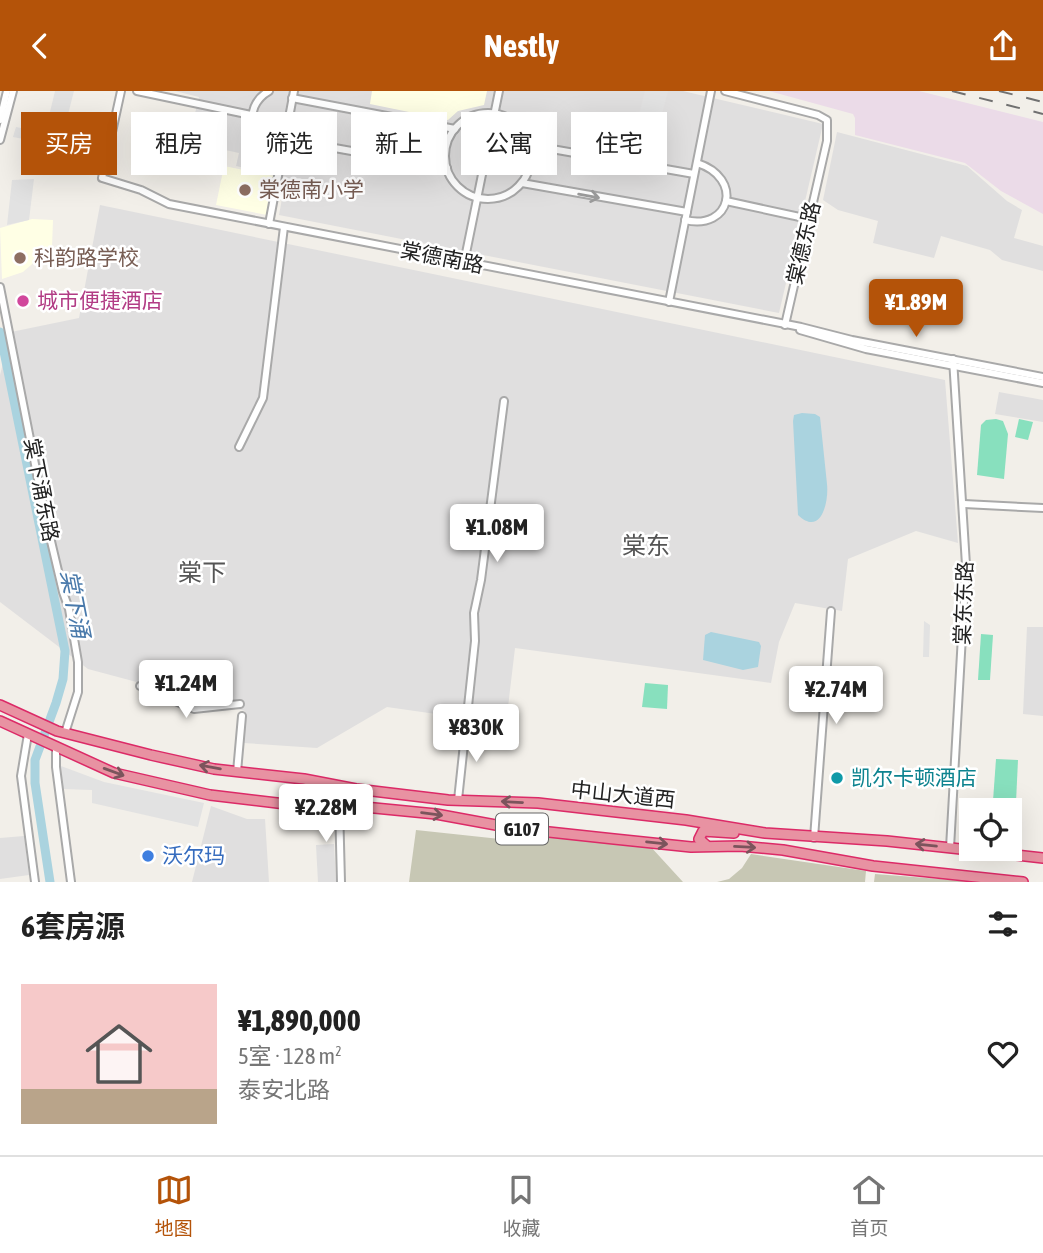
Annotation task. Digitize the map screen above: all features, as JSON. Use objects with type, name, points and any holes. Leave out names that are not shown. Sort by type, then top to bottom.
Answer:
[{"type":"highway","name":"中山大道西","points":[[0,705],[61,732],[172,760],[237,772],[304,779],[377,792],[584,808],[686,820],[750,832],[874,840],[1043,858]]},
{"type":"highway","name":"G107","points":[[0,721],[114,773],[192,792],[294,806],[339,805],[436,814],[512,828],[707,846],[783,850],[873,866],[1023,882]]},
{"type":"highway","points":[[707,846],[699,839],[703,831],[750,832]]},
{"type":"street","points":[[0,120],[6,91]]},
{"type":"street","points":[[0,140],[13,91]]},
{"type":"street","name":"棠德南路","points":[[121,91],[102,178],[137,189],[169,204],[785,325],[953,363]]},
{"type":"street","points":[[137,91],[241,113]]},
{"type":"street","points":[[252,112],[256,101],[269,91]]},
{"type":"street","points":[[494,112],[499,91]]},
{"type":"street","points":[[669,302],[711,91]]},
{"type":"street","name":"棠德东路","points":[[725,91],[808,112],[827,120],[828,137],[785,325]]},
{"type":"street","points":[[293,95],[455,129]]},
{"type":"street","points":[[447,146],[455,129],[461,125]]},
{"type":"street","points":[[557,150],[694,174]]},
{"type":"street","points":[[522,183],[686,216],[703,223],[721,211],[727,192],[722,179],[715,171],[696,163]]},
{"type":"street","points":[[447,168],[458,186],[477,197],[491,199],[504,196],[522,183],[526,175]]},
{"type":"street","points":[[269,224],[278,175]]},
{"type":"street","points":[[464,263],[482,175]]},
{"type":"street","points":[[726,201],[809,219]]},
{"type":"street","points":[[239,447],[263,398],[284,227]]},
{"type":"street","name":"棠下涌东路","points":[[1,292],[46,520],[69,609],[78,662],[78,692],[61,732]]},
{"type":"street","points":[[953,363],[1043,377]]},
{"type":"street","points":[[953,363],[1043,383]]},
{"type":"street","name":"棠东东路","points":[[950,848],[966,565],[953,363]]},
{"type":"street","points":[[458,800],[475,641],[474,613],[481,580],[505,401]]},
{"type":"street","points":[[964,504],[1043,507]]},
{"type":"street","points":[[814,838],[831,611]]},
{"type":"street","points":[[140,686],[194,709],[240,704]]},
{"type":"street","points":[[237,772],[242,716]]},
{"type":"street","points":[[30,735],[21,776],[35,882]]},
{"type":"street","points":[[54,745],[71,882]]},
{"type":"street","points":[[339,805],[341,882]]},
{"type":"shaded area","points":[[55,91],[74,91],[69,112],[50,112]]},
{"type":"shaded area","points":[[175,91],[683,91],[823,124],[779,313],[279,215],[286,177],[277,175],[337,175],[337,112],[241,112],[241,167],[236,166],[239,153],[227,150],[227,112],[195,112],[199,97]]},
{"type":"shaded area","points":[[372,91],[487,91],[484,105],[458,111],[448,120],[447,112],[409,112],[370,104]]},
{"type":"shaded area","points":[[645,91],[668,91],[662,112],[640,112]]},
{"type":"shaded area","points":[[769,91],[919,91],[1043,122],[1043,214],[1001,191],[965,163],[855,135],[853,114]]},
{"type":"shaded area","points":[[16,127],[21,128],[21,139],[13,137]]},
{"type":"shaded area","points":[[837,132],[967,166],[1007,201],[1022,210],[1014,238],[1043,246],[1043,271],[1002,260],[990,250],[941,236],[934,258],[873,243],[878,221],[838,210],[823,200]]},
{"type":"shaded area","name":"棠德南小学","points":[[227,167],[241,169],[241,175],[274,176],[267,215],[216,205],[222,175],[227,175]]},
{"type":"shaded area","points":[[34,179],[29,220],[7,225],[12,180]]},
{"type":"shaded area","points":[[100,205],[945,380],[958,543],[916,531],[848,559],[842,611],[795,603],[779,642],[771,683],[515,648],[506,724],[387,707],[317,748],[244,743],[245,711],[88,669],[0,602],[0,375],[11,332],[79,318]]},
{"type":"shaded area","name":"科韵路学校","points":[[32,219],[53,220],[52,247],[23,272],[2,279],[0,228]]},
{"type":"shaded area","points":[[999,392],[1043,400],[1043,422],[995,414]]},
{"type":"shaded area","points":[[924,621],[930,625],[929,657],[923,657]]},
{"type":"shaded area","points":[[1027,627],[1043,627],[1043,716],[1023,714]]},
{"type":"shaded area","points":[[61,766],[104,782],[204,803],[198,827],[92,803],[92,790],[63,789]]},
{"type":"shaded area","points":[[211,806],[247,819],[265,819],[269,882],[192,882]]},
{"type":"shaded area","points":[[416,830],[500,839],[513,833],[650,846],[683,882],[409,882]]},
{"type":"shaded area","points":[[24,836],[29,875],[0,879],[0,838]]},
{"type":"shaded area","points":[[334,844],[336,882],[318,882],[316,845]]},
{"type":"shaded area","points":[[751,854],[866,871],[865,882],[717,882],[729,879],[742,868]]},
{"type":"shaded area","points":[[875,874],[978,882],[874,882]]},
{"type":"green space","points":[[1019,419],[1033,422],[1028,440],[1015,437]]},
{"type":"green space","points":[[986,420],[1003,421],[1008,434],[1004,479],[977,475],[981,425]]},
{"type":"green space","points":[[981,634],[993,635],[990,680],[978,680]]},
{"type":"green space","points":[[645,683],[668,685],[667,709],[642,707]]},
{"type":"green space","points":[[996,759],[1018,760],[1016,798],[993,798]]},
{"type":"water","points":[[802,413],[820,417],[827,484],[825,508],[818,520],[813,522],[798,515],[793,421],[794,415]]},
{"type":"water","points":[[711,632],[759,642],[761,646],[758,667],[743,670],[703,660],[705,635]]},
{"type":"waterway","name":"棠下涌","points":[[0,332],[65,651],[63,679],[35,760],[35,783],[50,882]]},
{"type":"railway","points":[[952,91],[1043,114]]},
{"type":"railway","points":[[999,91],[1043,102]]},
{"type":"place","name":"棠德南小学","points":[[245,190]]},
{"type":"place","name":"科韵路学校","points":[[20,258]]},
{"type":"place","name":"城市便捷酒店","points":[[23,301]]},
{"type":"place","name":"凯尔卡顿酒店","points":[[837,778]]},
{"type":"place","name":"沃尔玛","points":[[148,856]]},
{"type":"district","name":"棠东","points":[[646,546]]},
{"type":"district","name":"棠下","points":[[202,573]]}]
